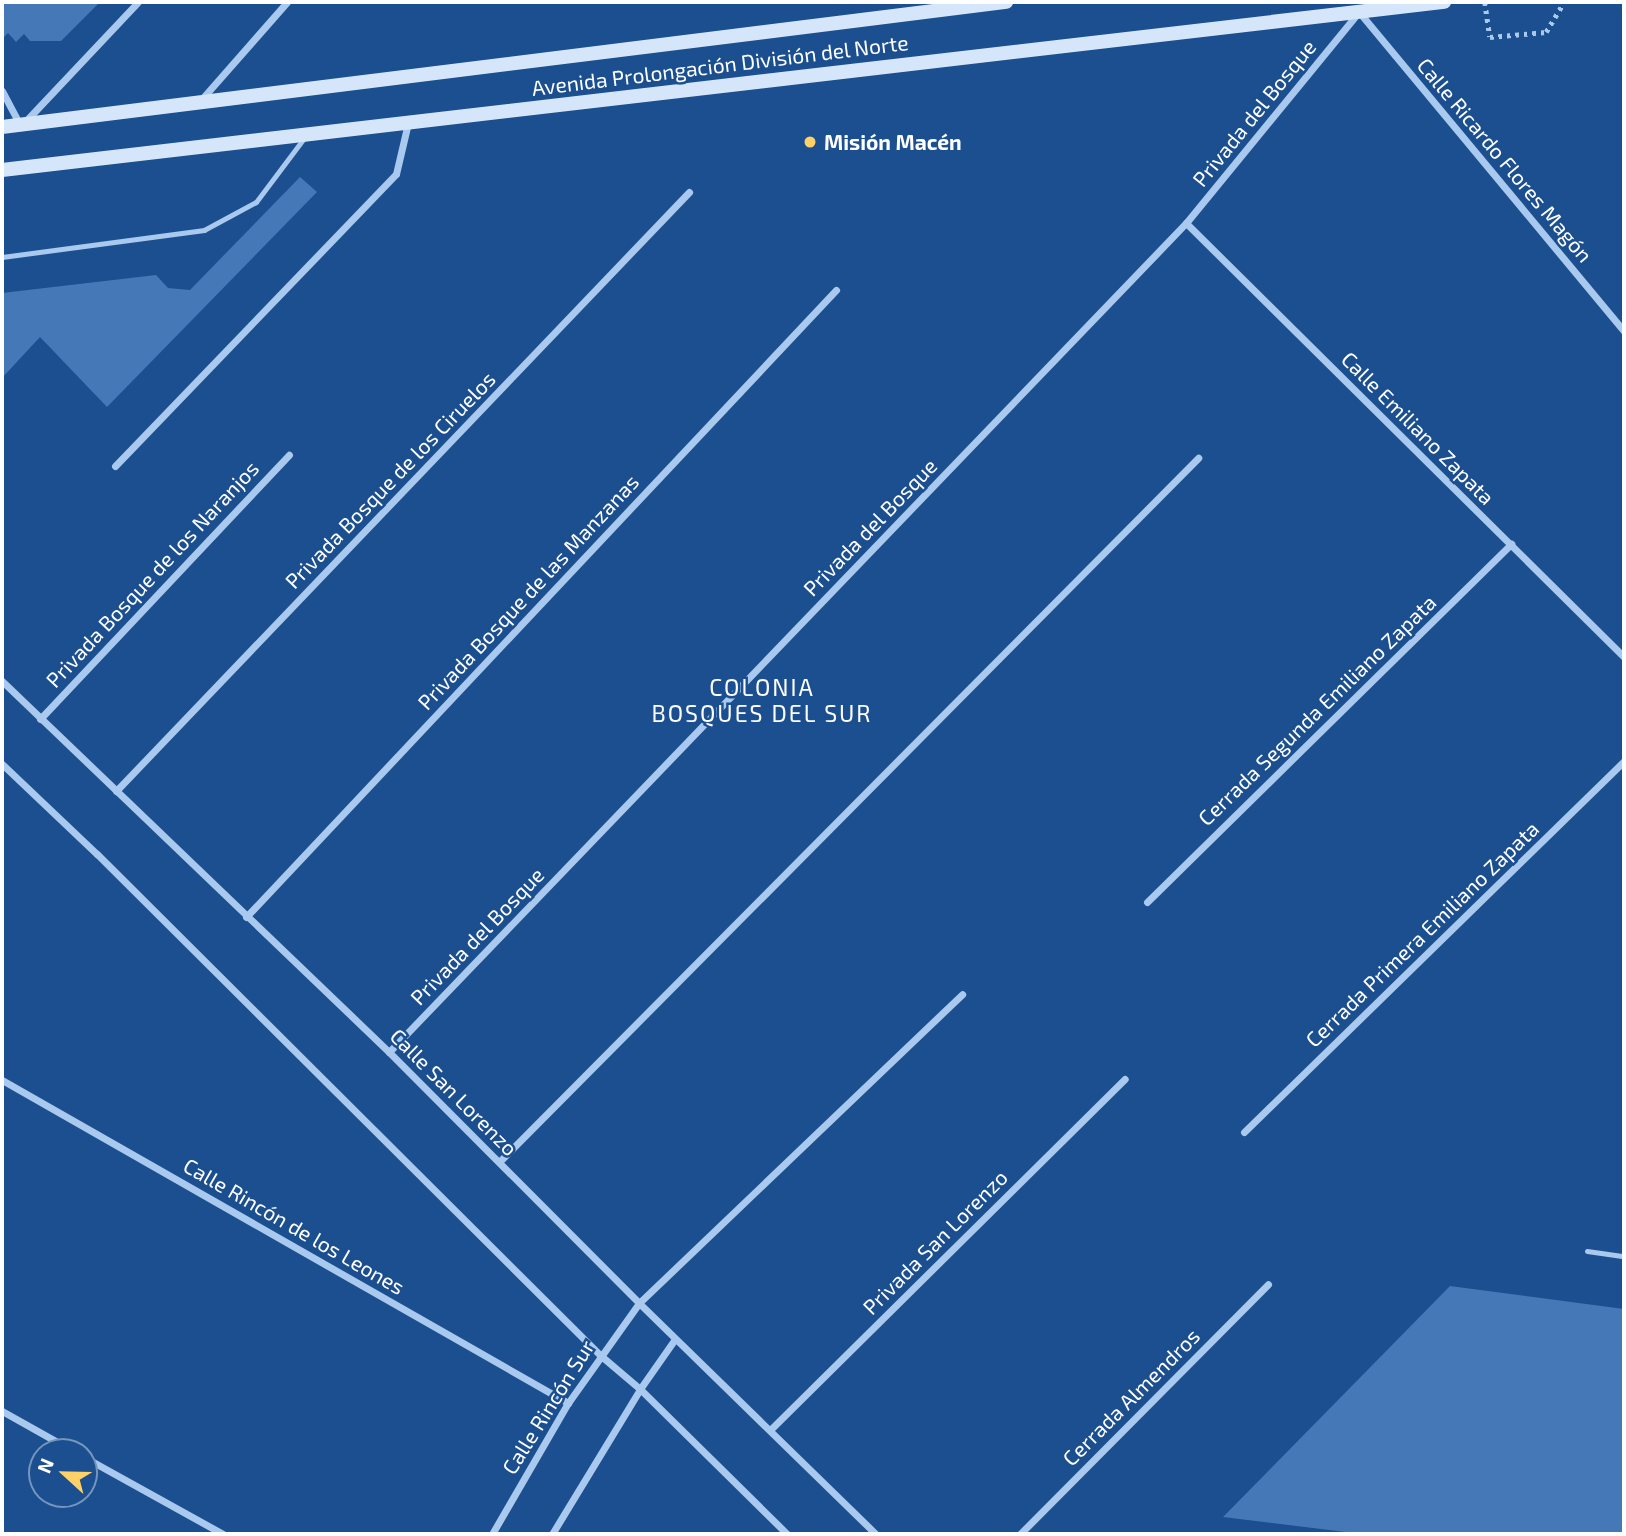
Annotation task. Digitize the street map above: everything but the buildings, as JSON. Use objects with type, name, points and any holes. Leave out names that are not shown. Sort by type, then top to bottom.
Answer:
[{"type":"main road","name":"Avenida Prolongación División del Norte","points":[[2,127],[1006,2]]},
{"type":"main road","name":"Avenida Prolongación División del Norte","points":[[2,170],[1435,2]]},
{"type":"street","points":[[2,91],[22,126],[138,2]]},
{"type":"street","points":[[198,103],[288,2]]},
{"type":"street","name":"Privada del Bosque","points":[[389,1052],[1186,223],[1359,12]]},
{"type":"street","name":"Calle Ricardo Flores Magón","points":[[1359,12],[1624,331]]},
{"type":"street","points":[[114,466],[396,174],[408,123]]},
{"type":"street","name":"Privada Bosque de los Ciruelos","points":[[116,791],[689,192]]},
{"type":"street","name":"Calle Emiliano Zapata","points":[[1186,223],[1624,657]]},
{"type":"street","name":"Privada Bosque de las Manzanas","points":[[246,917],[836,290]]},
{"type":"street","name":"Privada Bosque de los Naranjos","points":[[40,719],[289,454]]},
{"type":"street","points":[[500,1161],[1198,458]]},
{"type":"street","name":"Cerrada Segunda Emiliano Zapata","points":[[1147,902],[1511,544]]},
{"type":"street","name":"Calle San Lorenzo","points":[[2,681],[389,1052],[675,1339],[876,1534]]},
{"type":"street","name":"Cerrada Primera Emiliano Zapata","points":[[1244,1132],[1624,761]]},
{"type":"street","points":[[2,764],[107,864],[600,1355],[640,1389],[787,1534]]},
{"type":"street","name":"Calle Rincón Sur","points":[[492,1534],[568,1403],[639,1303],[962,995]]},
{"type":"street","name":"Privada San Lorenzo","points":[[770,1430],[1125,1079]]},
{"type":"street","name":"Calle Rincón de los Leones","points":[[2,1080],[568,1403]]},
{"type":"street","name":"Cerrada Almendros","points":[[1020,1534],[1268,1283]]},
{"type":"street","points":[[552,1534],[640,1389],[675,1339]]},
{"type":"street","points":[[2,1411],[50,1438]]},
{"type":"street","points":[[98,1465],[223,1534]]},
{"type":"lane","points":[[2,257],[204,230],[256,202],[306,135]]},
{"type":"lane","points":[[1587,1251],[1624,1256]]},
{"type":"path","points":[[1485,2],[1490,37],[1546,32],[1564,2]]},
{"type":"place","name":"Misión Macén","points":[[810,142]]},
{"type":"district","name":"COLONIA BOSQUES DEL SUR","points":[[762,700]]}]
